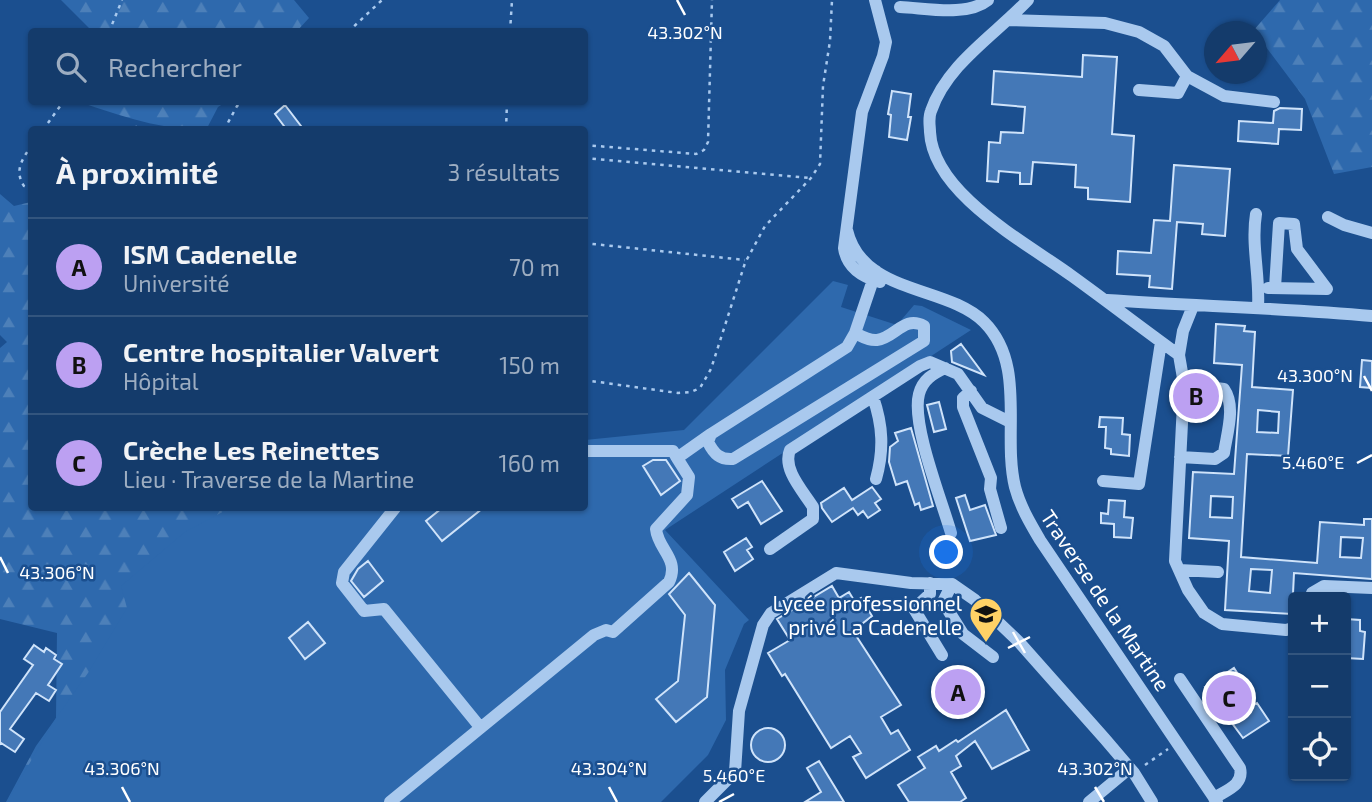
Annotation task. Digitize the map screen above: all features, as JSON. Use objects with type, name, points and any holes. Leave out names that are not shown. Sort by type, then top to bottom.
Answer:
[{"type":"street","name":"Traverse de la Martine","points":[[875,0],[886,42],[862,113],[846,230],[854,250],[874,275],[964,309],[984,322],[992,332],[1005,355],[1009,373],[1010,455],[1015,488],[1025,514],[1215,800]]},
{"type":"street","points":[[900,7],[959,10],[980,7],[988,0]]},
{"type":"street","points":[[1028,0],[944,83],[929,114],[931,142],[944,172],[964,196],[999,226],[1179,355]]},
{"type":"street","points":[[1009,20],[1105,23],[1139,32],[1164,46],[1187,76],[1224,96],[1274,102]]},
{"type":"street","points":[[1139,90],[1178,93],[1187,76]]},
{"type":"street","points":[[1256,214],[1253,233],[1259,288],[1258,307]]},
{"type":"street","points":[[1328,217],[1372,233]]},
{"type":"street","points":[[1259,288],[1327,289],[1297,249],[1294,224],[1279,223],[1275,288]]},
{"type":"street","points":[[677,458],[847,347],[855,333],[874,275]]},
{"type":"street","points":[[1105,300],[1258,307],[1372,316]]},
{"type":"street","points":[[1193,306],[1183,331],[1179,355],[1184,384],[1175,561],[1188,590],[1204,613],[1222,624],[1288,629]]},
{"type":"street","points":[[711,434],[708,442],[713,453],[724,460],[733,459],[924,341],[925,332],[923,326],[916,322],[909,323],[880,340],[873,341],[855,333]]},
{"type":"street","points":[[1103,481],[1139,484],[1161,342]]},
{"type":"street","points":[[770,549],[813,520],[813,507],[788,467],[786,459],[790,450],[920,366],[930,362],[958,374],[982,408],[1010,422]]},
{"type":"street","points":[[946,368],[930,375],[919,393],[918,407],[922,436],[951,533]]},
{"type":"street","points":[[1180,457],[1215,459],[1224,453],[1230,398],[1224,389],[1184,384]]},
{"type":"street","points":[[971,391],[962,398],[963,407],[991,478],[990,489],[1001,528]]},
{"type":"street","points":[[873,397],[879,415],[883,447],[876,479]]},
{"type":"street","points":[[390,802],[594,635],[606,630],[613,632],[669,582],[674,573],[672,563],[656,537],[656,529],[688,495],[689,477],[673,451],[588,451]]},
{"type":"street","points":[[393,511],[344,572],[342,583],[363,611],[384,609],[480,727]]},
{"type":"street","points":[[1179,570],[1218,572]]},
{"type":"street","points":[[705,802],[736,772],[739,711],[763,625],[771,614],[835,573],[911,583],[952,584],[975,600],[1019,642],[1105,739],[1153,802]]},
{"type":"street","points":[[930,583],[930,594],[914,608],[942,655]]},
{"type":"street","points":[[952,584],[943,602],[963,634],[993,657]]},
{"type":"street","points":[[1314,592],[1324,586],[1372,588]]},
{"type":"street","points":[[1180,679],[1212,725],[1223,727],[1231,739],[1229,751],[1240,768],[1242,776],[1239,783],[1215,800]]},
{"type":"street","points":[[1089,802],[1106,787],[1132,771]]},
{"type":"street","points":[[1106,787],[1106,802]]},
{"type":"path","points":[[111,28],[122,0]]},
{"type":"path","points":[[352,28],[382,0]]},
{"type":"path","points":[[510,28],[512,0]]},
{"type":"path","points":[[588,145],[696,154],[704,150],[708,142],[712,0]]},
{"type":"path","points":[[588,381],[678,393],[700,388],[711,369],[746,260],[765,226],[811,178],[820,164],[823,86],[830,41],[832,0]]},
{"type":"path","points":[[46,126],[61,105]]},
{"type":"path","points":[[226,126],[238,105]]},
{"type":"path","points":[[506,126],[507,105]]},
{"type":"path","points":[[28,151],[22,159],[19,172],[24,186],[28,188]]},
{"type":"path","points":[[588,158],[811,178]]},
{"type":"path","points":[[588,243],[746,260]]},
{"type":"path","points":[[1132,771],[1178,742]]},
{"type":"green space","points":[[61,0],[294,0],[309,18],[300,28],[89,28]]},
{"type":"green space","points":[[1280,0],[1372,0],[1372,167],[1334,174],[1305,99],[1267,48],[1267,21],[1262,21]]},
{"type":"green space","points":[[88,105],[221,105],[208,126],[165,126]]},
{"type":"green space","points":[[0,194],[14,206],[28,203],[28,511],[356,511],[138,802],[6,802],[36,746],[56,718],[57,633],[0,619],[0,348],[7,342],[0,335]]},
{"type":"green space","points":[[833,281],[848,285],[841,307],[897,325],[914,305],[922,306],[971,330],[665,530],[749,620],[744,624],[725,670],[726,720],[708,755],[661,802],[7,802],[56,718],[88,673],[127,608],[121,586],[185,532],[224,511],[588,511],[588,440],[684,430]]},
{"type":"building","points":[[1083,55],[1117,57],[1112,134],[1134,136],[1130,202],[1088,199],[1088,188],[1075,187],[1076,165],[1033,162],[1031,184],[1020,184],[1020,173],[999,171],[998,182],[987,181],[989,142],[1000,143],[1001,132],[1023,133],[1025,107],[992,104],[994,71],[1082,77]]},
{"type":"building","points":[[892,91],[911,94],[907,140],[889,137],[891,115],[888,114]]},
{"type":"building","points":[[285,105],[301,126],[284,126],[275,114]]},
{"type":"building","points":[[1280,108],[1302,109],[1301,130],[1279,129],[1278,144],[1238,141],[1239,121],[1273,123],[1274,111]]},
{"type":"building","points":[[1174,165],[1230,169],[1225,236],[1202,234],[1203,224],[1177,222],[1172,289],[1149,287],[1150,276],[1117,274],[1118,251],[1151,253],[1154,220],[1170,221]]},
{"type":"building","points":[[1216,324],[1245,326],[1244,331],[1255,332],[1252,387],[1293,390],[1288,456],[1247,454],[1241,557],[1317,563],[1320,522],[1364,525],[1364,519],[1372,519],[1372,579],[1294,573],[1293,592],[1288,592],[1288,614],[1225,610],[1229,541],[1189,538],[1193,472],[1234,474],[1242,365],[1214,363]],"holes":[[[1258,410],[1279,412],[1278,433],[1257,432]],[[1211,496],[1233,497],[1232,518],[1210,517]],[[1341,537],[1363,538],[1361,558],[1340,557]],[[1251,569],[1272,570],[1270,593],[1249,591]]]},
{"type":"building","points":[[961,344],[984,375],[952,362],[951,351]]},
{"type":"building","points":[[1362,360],[1372,361],[1372,388],[1360,387]]},
{"type":"building","points":[[939,402],[946,429],[934,432],[927,405]]},
{"type":"building","points":[[1100,417],[1123,418],[1122,434],[1130,435],[1129,456],[1111,454],[1111,449],[1105,448],[1106,427],[1099,427]]},
{"type":"building","points":[[911,428],[933,506],[921,510],[919,503],[915,505],[907,481],[896,485],[889,462],[890,447],[898,441],[895,433]]},
{"type":"building","points":[[653,460],[666,460],[680,481],[661,495],[643,466]]},
{"type":"building","points":[[762,481],[782,511],[761,524],[748,502],[738,508],[732,499]]},
{"type":"building","points":[[872,487],[881,499],[875,503],[880,510],[868,518],[863,511],[858,515],[853,508],[832,522],[822,508],[821,503],[844,488],[852,500]]},
{"type":"building","points":[[965,495],[970,510],[985,505],[996,535],[970,541],[956,498]]},
{"type":"building","points":[[1109,500],[1125,501],[1124,517],[1133,518],[1131,538],[1114,537],[1114,524],[1101,523],[1101,513],[1108,514]]},
{"type":"building","points":[[438,511],[479,511],[442,541],[426,521]]},
{"type":"building","points":[[746,538],[752,547],[747,550],[753,559],[735,571],[724,552]]},
{"type":"building","points":[[368,561],[383,581],[364,597],[351,581],[358,569]]},
{"type":"building","points":[[689,573],[715,605],[707,697],[676,722],[656,699],[678,681],[685,615],[669,594]]},
{"type":"building","points":[[832,586],[839,598],[849,592],[855,602],[861,598],[872,616],[853,631],[901,705],[881,717],[891,734],[898,730],[910,750],[866,778],[853,757],[861,753],[850,736],[831,748],[785,674],[782,676],[768,653],[790,640],[777,619]]},
{"type":"building","points":[[1351,619],[1360,620],[1360,631],[1365,632],[1363,659],[1351,658]]},
{"type":"building","points":[[308,622],[325,643],[305,659],[289,638]]},
{"type":"building","points":[[34,645],[44,652],[46,648],[56,655],[54,659],[62,664],[48,685],[56,690],[49,701],[36,693],[10,729],[24,739],[15,752],[0,744],[0,712],[33,665],[24,659]]},
{"type":"building","points":[[1234,668],[1245,685],[1240,689],[1252,706],[1257,703],[1269,721],[1243,738],[1205,687]]},
{"type":"building","points":[[1006,710],[1029,750],[992,769],[975,741],[956,756],[961,766],[951,772],[966,798],[960,802],[909,802],[898,785],[925,768],[918,757],[936,746],[939,751],[956,740],[958,742]]},
{"type":"building","points":[[768,728],[780,733],[785,745],[780,757],[768,762],[756,757],[751,745],[756,733]]},
{"type":"building","points":[[819,761],[844,802],[805,802],[821,792],[807,768]]},
{"type":"place","name":"Centre hospitalier Valvert","points":[[1196,396]]},
{"type":"place","name":"Lycée professionnel privé La Cadenelle","points":[[986,644]]},
{"type":"place","name":"ISM Cadenelle","points":[[958,692]]},
{"type":"place","name":"Crèche Les Reinettes","points":[[1229,698]]}]
